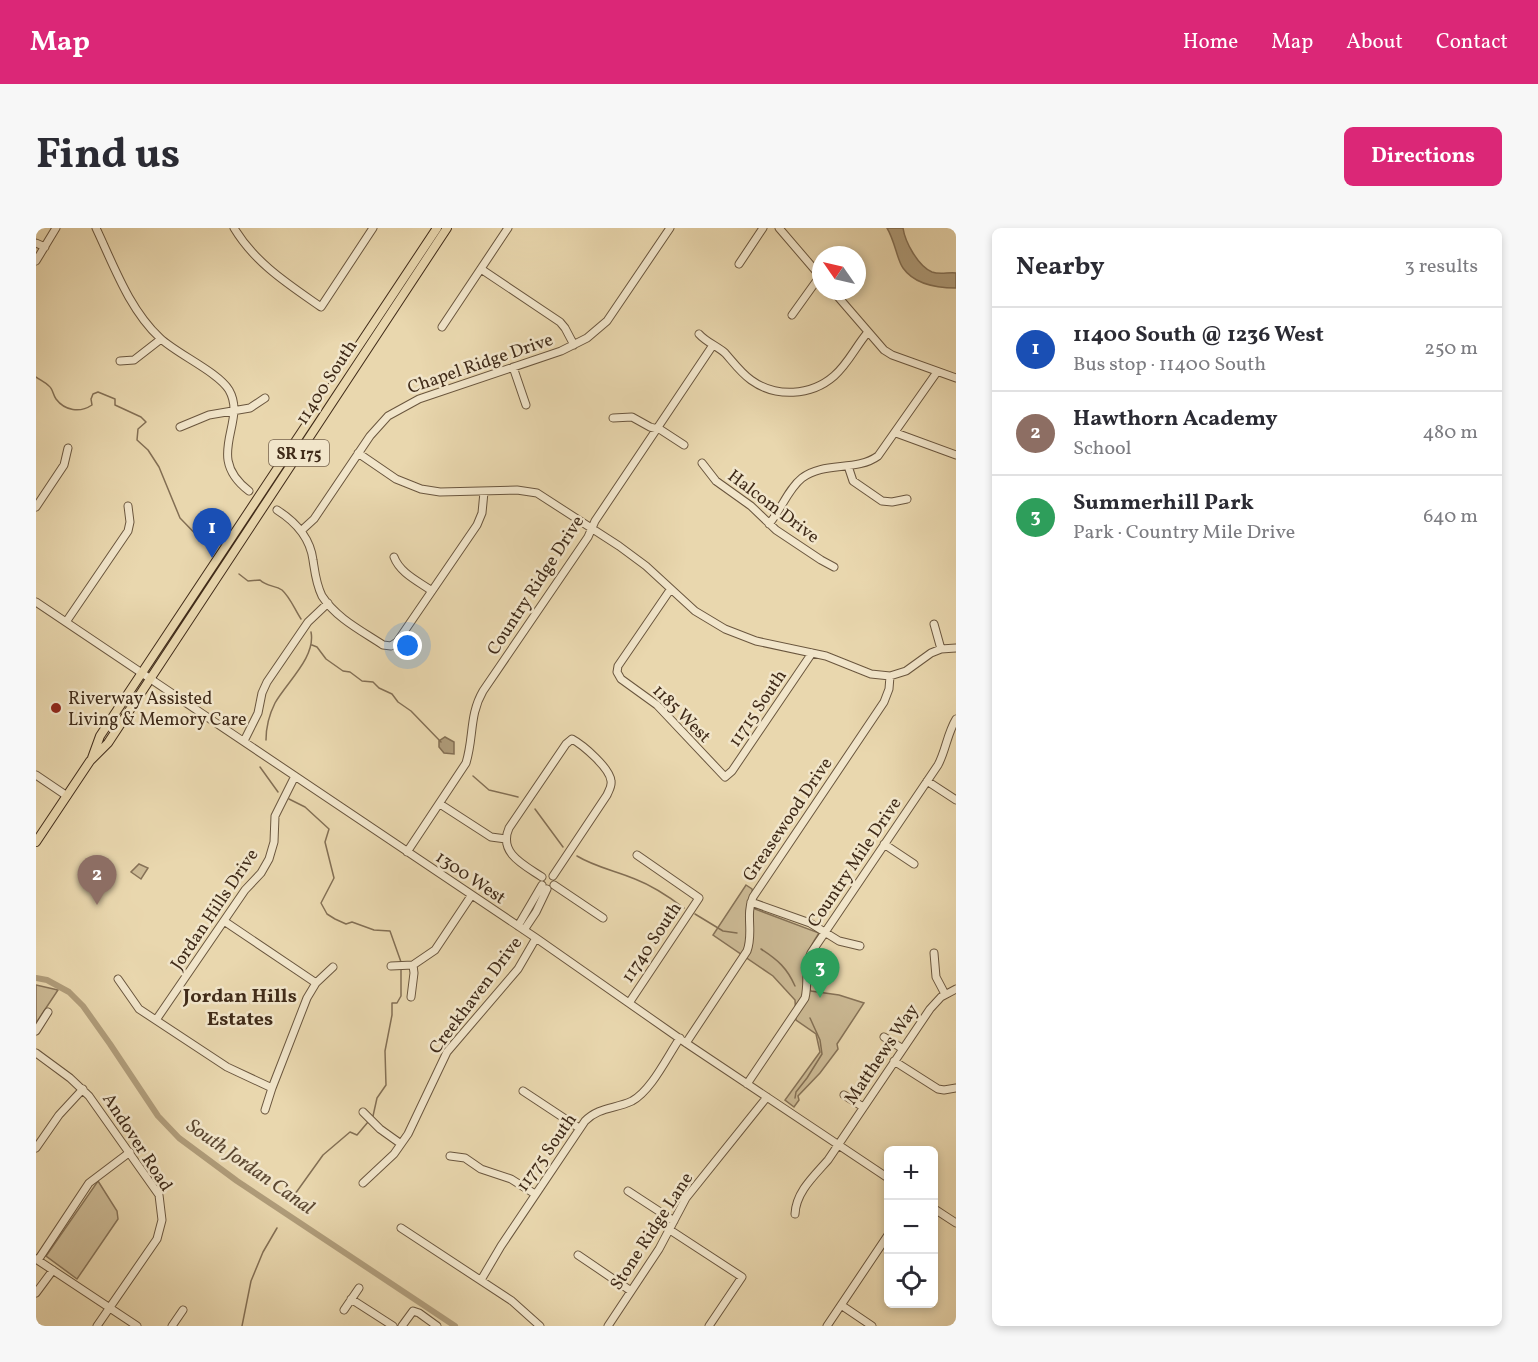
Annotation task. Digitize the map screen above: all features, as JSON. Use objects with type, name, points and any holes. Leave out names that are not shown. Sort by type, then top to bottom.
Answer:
[{"type":"main road","name":"11400 South","points":[[36,842],[90,761],[100,736],[436,228]]},
{"type":"main road","name":"11400 South","points":[[90,761],[108,743],[151,679],[447,228]]},
{"type":"street","points":[[36,261],[56,228]]},
{"type":"street","points":[[96,228],[136,309],[161,339],[223,383],[231,395],[234,404],[228,463],[235,478],[249,491]]},
{"type":"street","points":[[234,228],[246,246],[270,271],[321,307],[373,228]]},
{"type":"street","points":[[442,327],[507,228]]},
{"type":"street","points":[[739,264],[763,228]]},
{"type":"street","points":[[779,228],[812,267]]},
{"type":"street","name":"Chapel Ridge Drive","points":[[302,530],[314,519],[378,425],[398,409],[419,399],[574,345],[607,321],[667,229]]},
{"type":"street","points":[[36,243],[45,247]]},
{"type":"street","points":[[480,269],[560,322],[574,345]]},
{"type":"street","points":[[792,315],[812,287]]},
{"type":"street","points":[[841,300],[874,342],[888,353],[956,378]]},
{"type":"street","points":[[699,334],[757,384],[775,391],[795,392],[815,388],[832,378],[868,332]]},
{"type":"street","points":[[120,361],[134,360],[161,339]]},
{"type":"street","name":"Country Ridge Drive","points":[[407,852],[466,763],[471,742],[472,721],[478,700],[713,345]]},
{"type":"street","points":[[513,367],[526,405]]},
{"type":"street","points":[[769,524],[795,486],[805,476],[815,472],[864,464],[874,459],[896,433],[937,372]]},
{"type":"street","points":[[180,427],[209,415],[250,408],[265,398]]},
{"type":"street","points":[[613,418],[629,416],[658,429],[684,445]]},
{"type":"street","points":[[896,433],[956,455]]},
{"type":"street","points":[[36,507],[64,465],[68,448]]},
{"type":"street","points":[[358,453],[396,479],[421,489],[440,492],[517,490],[537,493],[633,556],[695,611],[725,629],[756,641],[839,659],[871,674],[890,676],[906,671],[931,653],[956,648]]},
{"type":"street","name":"Halcom Drive","points":[[702,463],[716,481],[751,506],[781,534],[834,567]]},
{"type":"street","points":[[848,466],[853,481],[882,501],[907,499]]},
{"type":"street","points":[[277,510],[302,530],[310,548],[318,588],[328,603],[351,623],[383,645],[391,646],[397,642],[480,519],[484,492]]},
{"type":"street","points":[[66,622],[128,531],[130,522],[128,506]]},
{"type":"street","points":[[394,557],[402,571],[432,591]]},
{"type":"street","name":"1185 West","points":[[670,590],[618,666],[617,672],[621,679],[657,705],[725,777]]},
{"type":"street","name":"1300 West","points":[[36,602],[884,1175]]},
{"type":"street","points":[[244,741],[258,713],[267,682],[308,622],[328,603]]},
{"type":"street","points":[[933,624],[941,650]]},
{"type":"street","name":"11715 South","points":[[725,777],[732,771],[812,653]]},
{"type":"street","name":"Greasewood Drive","points":[[683,1040],[747,951],[751,937],[748,915],[751,902],[884,702],[889,689],[890,676]]},
{"type":"street","name":"Country Mile Drive","points":[[747,1084],[805,998],[808,959],[942,758],[956,719]]},
{"type":"street","points":[[521,928],[536,912],[548,886],[555,881],[553,876],[611,786],[607,769],[572,739],[566,744],[509,828],[506,845],[512,856],[542,877],[548,886],[603,918]]},
{"type":"street","points":[[36,775],[67,796]]},
{"type":"street","name":"Jordan Hills Drive","points":[[156,1020],[245,890],[261,873],[269,859],[274,842],[276,816],[295,776]]},
{"type":"street","points":[[927,781],[956,800]]},
{"type":"street","points":[[440,804],[491,837],[506,839]]},
{"type":"street","points":[[884,844],[914,864]]},
{"type":"street","name":"11740 South","points":[[629,1003],[699,897],[637,855]]},
{"type":"street","points":[[542,877],[548,874],[553,876]]},
{"type":"street","points":[[391,966],[409,965],[435,950],[471,896]]},
{"type":"street","points":[[751,902],[803,920],[839,941],[860,946]]},
{"type":"street","points":[[224,921],[316,983]]},
{"type":"street","name":"Creekhaven Drive","points":[[363,1183],[394,1154],[408,1134],[447,1052],[518,969],[536,938]]},
{"type":"street","points":[[934,953],[935,973],[945,994]]},
{"type":"street","points":[[409,965],[411,997]]},
{"type":"street","points":[[265,1110],[299,1016],[316,983],[333,967]]},
{"type":"street","points":[[118,979],[139,1009],[227,1067],[272,1088]]},
{"type":"street","name":"Matthews Way","points":[[795,1214],[798,1197],[838,1144],[933,1004],[945,994],[956,989]]},
{"type":"street","points":[[36,1030],[48,1012]]},
{"type":"street","points":[[884,1036],[903,1049]]},
{"type":"street","name":"11775 South","points":[[481,1280],[491,1266],[496,1252],[579,1128],[597,1111],[627,1103],[641,1095],[683,1040]]},
{"type":"street","name":"Andover Road","points":[[36,1053],[83,1089],[159,1195],[162,1220],[157,1239],[97,1326]]},
{"type":"street","points":[[894,1061],[938,1089],[956,1088]]},
{"type":"street","points":[[36,1148],[59,1115],[83,1089]]},
{"type":"street","points":[[523,1091],[579,1128]]},
{"type":"street","points":[[844,1095],[863,1107]]},
{"type":"street","name":"Stone Ridge Lane","points":[[608,1326],[670,1230],[686,1198],[767,1097]]},
{"type":"street","points":[[363,1112],[380,1129],[401,1144]]},
{"type":"street","points":[[130,1152],[89,1183],[37,1259],[137,1326]]},
{"type":"street","points":[[450,1156],[465,1158],[481,1169],[511,1179],[535,1194]]},
{"type":"street","points":[[628,1191],[674,1221]]},
{"type":"street","points":[[938,1211],[956,1223]]},
{"type":"street","points":[[401,1228],[513,1301],[540,1326]]},
{"type":"street","points":[[670,1230],[742,1277],[709,1326]]},
{"type":"street","points":[[827,1326],[884,1240]]},
{"type":"street","points":[[578,1255],[631,1291]]},
{"type":"street","points":[[36,1293],[53,1270]]},
{"type":"street","points":[[344,1310],[359,1288]]},
{"type":"street","points":[[351,1299],[393,1326]]},
{"type":"street","points":[[841,1305],[872,1326]]},
{"type":"street","points":[[172,1326],[183,1310]]},
{"type":"street","points":[[402,1326],[413,1311],[437,1326]]},
{"type":"shaded area","points":[[887,228],[903,228],[913,253],[927,269],[938,273],[956,273],[956,288],[920,282],[908,274],[901,265]]},
{"type":"shaded area","points":[[445,737],[454,742],[454,754],[444,753],[439,747],[439,741]]},
{"type":"shaded area","points":[[139,864],[148,868],[141,879],[131,872]]},
{"type":"shaded area","points":[[746,885],[752,889],[755,909],[819,933],[807,955],[804,968],[811,991],[839,995],[864,1003],[837,1044],[838,1049],[820,1073],[798,1096],[799,1100],[794,1107],[785,1100],[820,1052],[816,1034],[796,1020],[795,1000],[773,976],[713,935]]},
{"type":"shaded area","points":[[36,985],[58,990],[36,1023]]},
{"type":"shaded area","points":[[98,1181],[117,1211],[118,1219],[77,1279],[46,1256]]},
{"type":"waterway","points":[[36,377],[50,387],[60,403],[73,410],[92,405],[93,394],[98,392],[115,399],[115,405],[141,417],[146,422],[138,429],[137,440],[148,450],[159,467],[180,518],[210,549]]},
{"type":"waterway","points":[[239,574],[248,581],[260,580],[282,590],[301,619]]},
{"type":"waterway","points":[[266,740],[267,726],[273,708],[305,660],[309,651],[311,632]]},
{"type":"waterway","points":[[312,645],[343,671],[350,672],[362,681],[373,682],[379,688],[392,694],[441,742]]},
{"type":"waterway","points":[[260,767],[278,792]]},
{"type":"waterway","points":[[473,776],[489,790],[518,797]]},
{"type":"waterway","points":[[289,799],[305,807],[329,829],[325,842],[334,878],[321,903],[327,914],[346,924],[352,922],[374,930],[390,931],[401,962]]},
{"type":"waterway","points":[[535,809],[563,847]]},
{"type":"waterway","points":[[577,856],[648,885],[684,908]]},
{"type":"waterway","points":[[695,914],[723,931],[737,933]]},
{"type":"waterway","points":[[761,949],[781,965],[795,986]]},
{"type":"waterway","points":[[373,1116],[377,1098],[386,1085],[385,1051],[392,1003],[397,1003],[401,996],[401,970]]},
{"type":"waterway","name":"South Jordan Canal","points":[[36,978],[47,980],[69,992],[83,1006],[158,1116],[179,1138],[237,1181],[455,1326]]},
{"type":"waterway","points":[[795,1098],[796,1092],[822,1054],[820,1040],[810,1018]]},
{"type":"waterway","points":[[290,1201],[323,1155],[350,1132],[357,1135],[368,1122]]},
{"type":"waterway","points":[[242,1326],[251,1281],[263,1252],[277,1228]]},
{"type":"place","name":"11400 South @ 1236 West","points":[[212,558]]},
{"type":"place","name":"Riverway Assisted Living & Memory Care","points":[[56,708]]},
{"type":"place","name":"Hawthorn Academy","points":[[97,905]]},
{"type":"place","name":"Summerhill Park","points":[[820,998]]},
{"type":"district","name":"Jordan Hills Estates","points":[[240,1006]]}]
